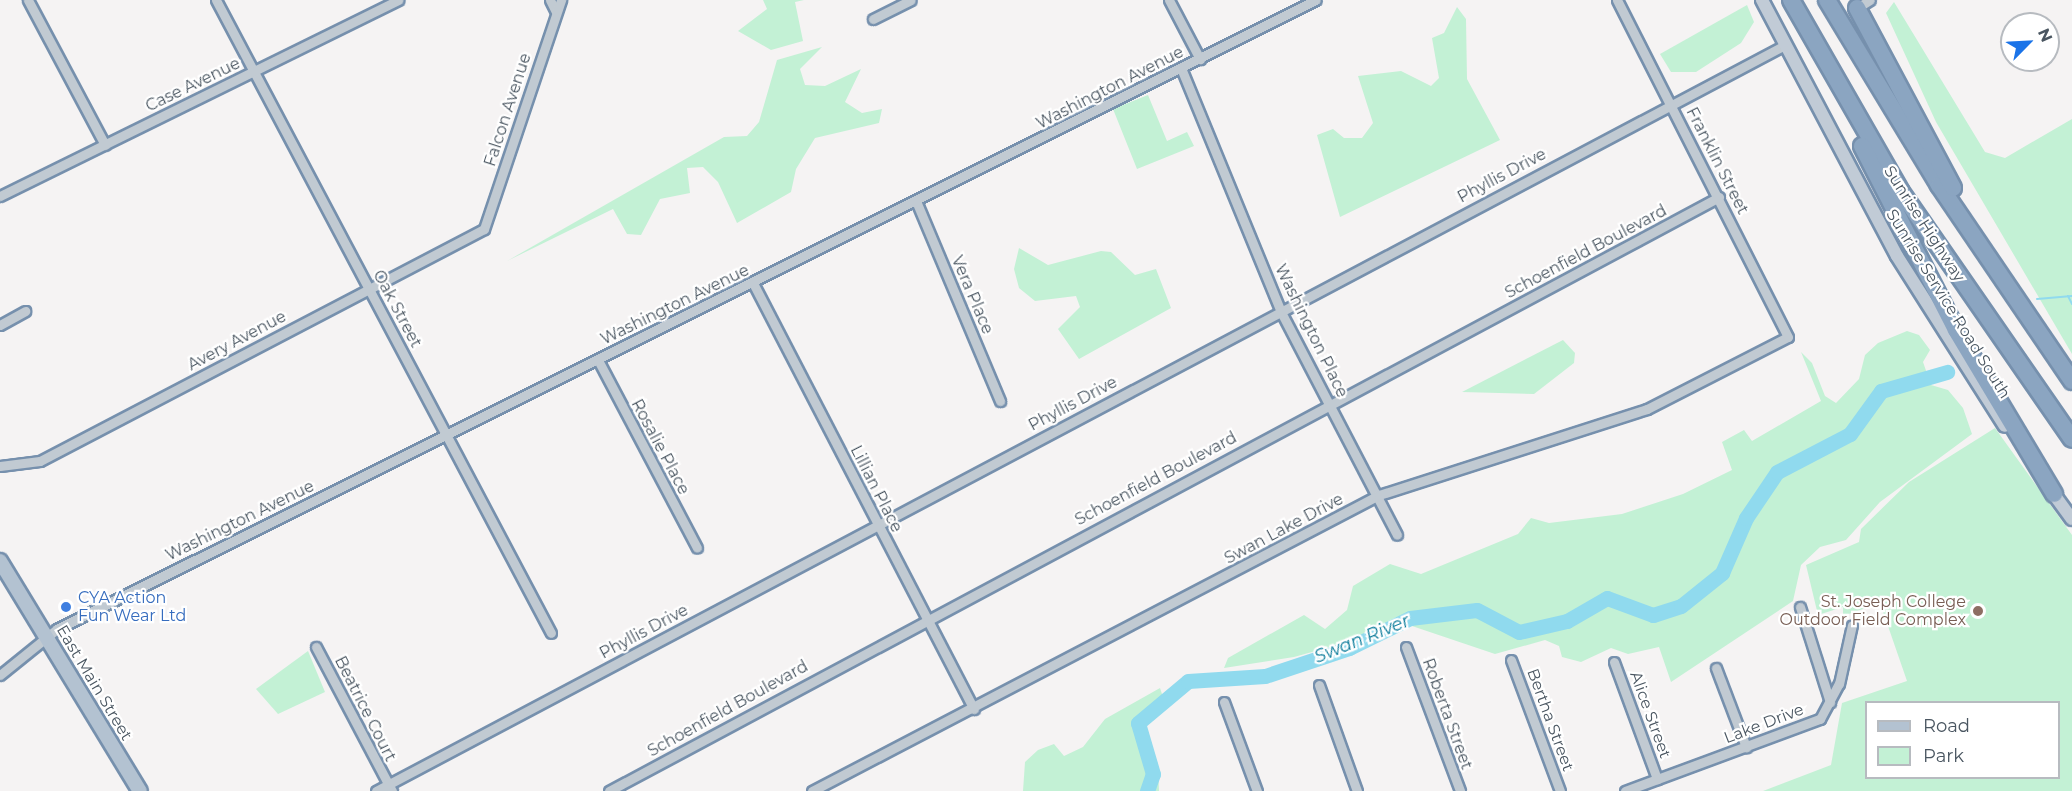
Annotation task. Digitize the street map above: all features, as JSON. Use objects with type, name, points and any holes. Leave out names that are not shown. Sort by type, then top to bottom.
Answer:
[{"type":"highway","name":"Sunrise Highway","points":[[1791,0],[1920,221],[2072,439]]},
{"type":"highway","name":"Sunrise Highway","points":[[1827,0],[1995,269],[2072,381]]},
{"type":"highway","points":[[1860,3],[1995,269]]},
{"type":"highway","points":[[1812,39],[1956,330],[2054,494]]},
{"type":"main road","name":"Sunrise Service Road South","points":[[1762,0],[1903,266],[2072,519]]},
{"type":"main road","name":"East Main Street","points":[[0,561],[140,791]]},
{"type":"street","points":[[28,0],[105,145]]},
{"type":"street","name":"Oak Street","points":[[216,0],[551,633]]},
{"type":"street","points":[[550,0],[556,12]]},
{"type":"street","name":"Falcon Avenue","points":[[484,229],[561,0]]},
{"type":"street","points":[[873,20],[911,0]]},
{"type":"street","points":[[1169,0],[1200,59]]},
{"type":"street","name":"Washington Avenue","points":[[0,675],[47,636],[1317,0]]},
{"type":"street","name":"Franklin Street","points":[[1618,0],[1788,337]]},
{"type":"street","name":"Case Avenue","points":[[0,196],[254,72],[393,1]]},
{"type":"street","name":"Phyllis Drive","points":[[376,791],[390,788],[877,525],[1670,103],[1785,45]]},
{"type":"street","name":"Washington Place","points":[[1181,68],[1281,312],[1379,495],[1397,536]]},
{"type":"street","name":"Schoenfield Boulevard","points":[[609,791],[926,617],[1719,197]]},
{"type":"street","name":"Vera Place","points":[[916,201],[1000,401]]},
{"type":"street","name":"Avery Avenue","points":[[0,466],[40,461],[484,229]]},
{"type":"street","name":"Lillian Place","points":[[753,283],[974,709]]},
{"type":"street","points":[[0,325],[25,311]]},
{"type":"street","name":"Swan Lake Drive","points":[[812,791],[974,709],[1379,495],[1647,409],[1788,337]]},
{"type":"street","name":"Rosalie Place","points":[[598,360],[697,548]]},
{"type":"street","points":[[1800,607],[1830,702]]},
{"type":"street","name":"Lake Drive","points":[[1625,791],[1820,719],[1830,702],[1852,625]]},
{"type":"street","name":"Beatrice Court","points":[[316,647],[390,788]]},
{"type":"street","name":"Roberta Street","points":[[1406,647],[1460,791]]},
{"type":"street","name":"Bertha Street","points":[[1511,660],[1560,791]]},
{"type":"street","name":"Alice Street","points":[[1614,662],[1657,778]]},
{"type":"street","points":[[1716,668],[1746,747]]},
{"type":"street","points":[[1319,684],[1357,791]]},
{"type":"street","points":[[1224,702],[1257,791]]},
{"type":"green space","points":[[763,0],[804,0],[795,2],[803,41],[771,50],[738,31],[767,9]]},
{"type":"green space","points":[[1894,2],[1985,152],[2005,158],[2072,119],[2072,354],[1936,122],[1886,13]]},
{"type":"green space","points":[[1747,5],[1754,22],[1741,43],[1696,72],[1671,72],[1660,54]]},
{"type":"green space","points":[[1457,7],[1466,19],[1467,79],[1500,140],[1340,217],[1317,135],[1333,129],[1344,138],[1362,138],[1373,123],[1358,76],[1401,71],[1431,86],[1439,78],[1432,38],[1444,33]]},
{"type":"green space","points":[[822,47],[800,69],[805,85],[825,86],[861,69],[845,102],[862,113],[882,109],[879,123],[815,138],[796,169],[791,192],[737,223],[718,182],[703,167],[687,168],[690,193],[660,199],[641,235],[627,234],[613,209],[507,261],[724,137],[747,136],[759,122],[777,60]]},
{"type":"green space","points":[[1148,95],[1167,141],[1187,132],[1194,146],[1137,169],[1113,109]]},
{"type":"green space","points":[[1019,248],[1048,265],[1101,251],[1111,252],[1135,275],[1156,269],[1171,308],[1079,359],[1058,329],[1080,307],[1076,296],[1035,301],[1019,288],[1014,269]]},
{"type":"green space","points":[[1907,331],[1919,335],[1930,350],[1923,362],[1931,385],[1948,390],[1963,408],[1972,434],[1880,502],[1846,540],[1820,547],[1801,565],[1793,601],[1671,682],[1659,647],[1628,654],[1611,648],[1581,662],[1562,657],[1559,646],[1545,640],[1495,654],[1409,625],[1294,657],[1224,668],[1228,658],[1304,615],[1325,629],[1347,610],[1353,586],[1390,564],[1421,574],[1518,534],[1531,518],[1549,523],[1622,514],[1683,494],[1732,470],[1722,442],[1744,430],[1752,441],[1821,401],[1801,352],[1812,363],[1825,396],[1836,403],[1859,379],[1865,355],[1878,343]]},
{"type":"green space","points":[[1563,340],[1575,353],[1574,363],[1534,394],[1462,392]]},
{"type":"green space","name":"St. Joseph College Outdoor Field Complex","points":[[1995,428],[2072,535],[2072,791],[1763,791],[1831,765],[1842,703],[1907,681],[1880,603],[1843,616],[1843,607],[1818,615],[1806,565],[1859,542],[1861,529],[1909,482]]},
{"type":"green space","points":[[308,651],[325,692],[278,714],[256,689]]},
{"type":"green space","points":[[1160,688],[1164,700],[1143,725],[1158,764],[1159,791],[1023,791],[1025,762],[1038,750],[1054,744],[1064,756],[1083,747],[1105,719]]},
{"type":"waterway","name":"Swan River","points":[[2068,296],[2072,304]]},
{"type":"waterway","name":"Swan River","points":[[2037,299],[2072,296]]},
{"type":"waterway","name":"Swan River","points":[[1147,791],[1153,774],[1138,723],[1188,681],[1265,676],[1349,648],[1410,618],[1477,610],[1519,632],[1567,621],[1607,598],[1653,615],[1681,606],[1722,573],[1746,518],[1777,472],[1850,434],[1881,391],[1947,372]]},
{"type":"place","name":"CYA Action Fun Wear Ltd","points":[[66,607]]},
{"type":"place","name":"St. Joseph College Outdoor Field Complex","points":[[1978,611]]}]
